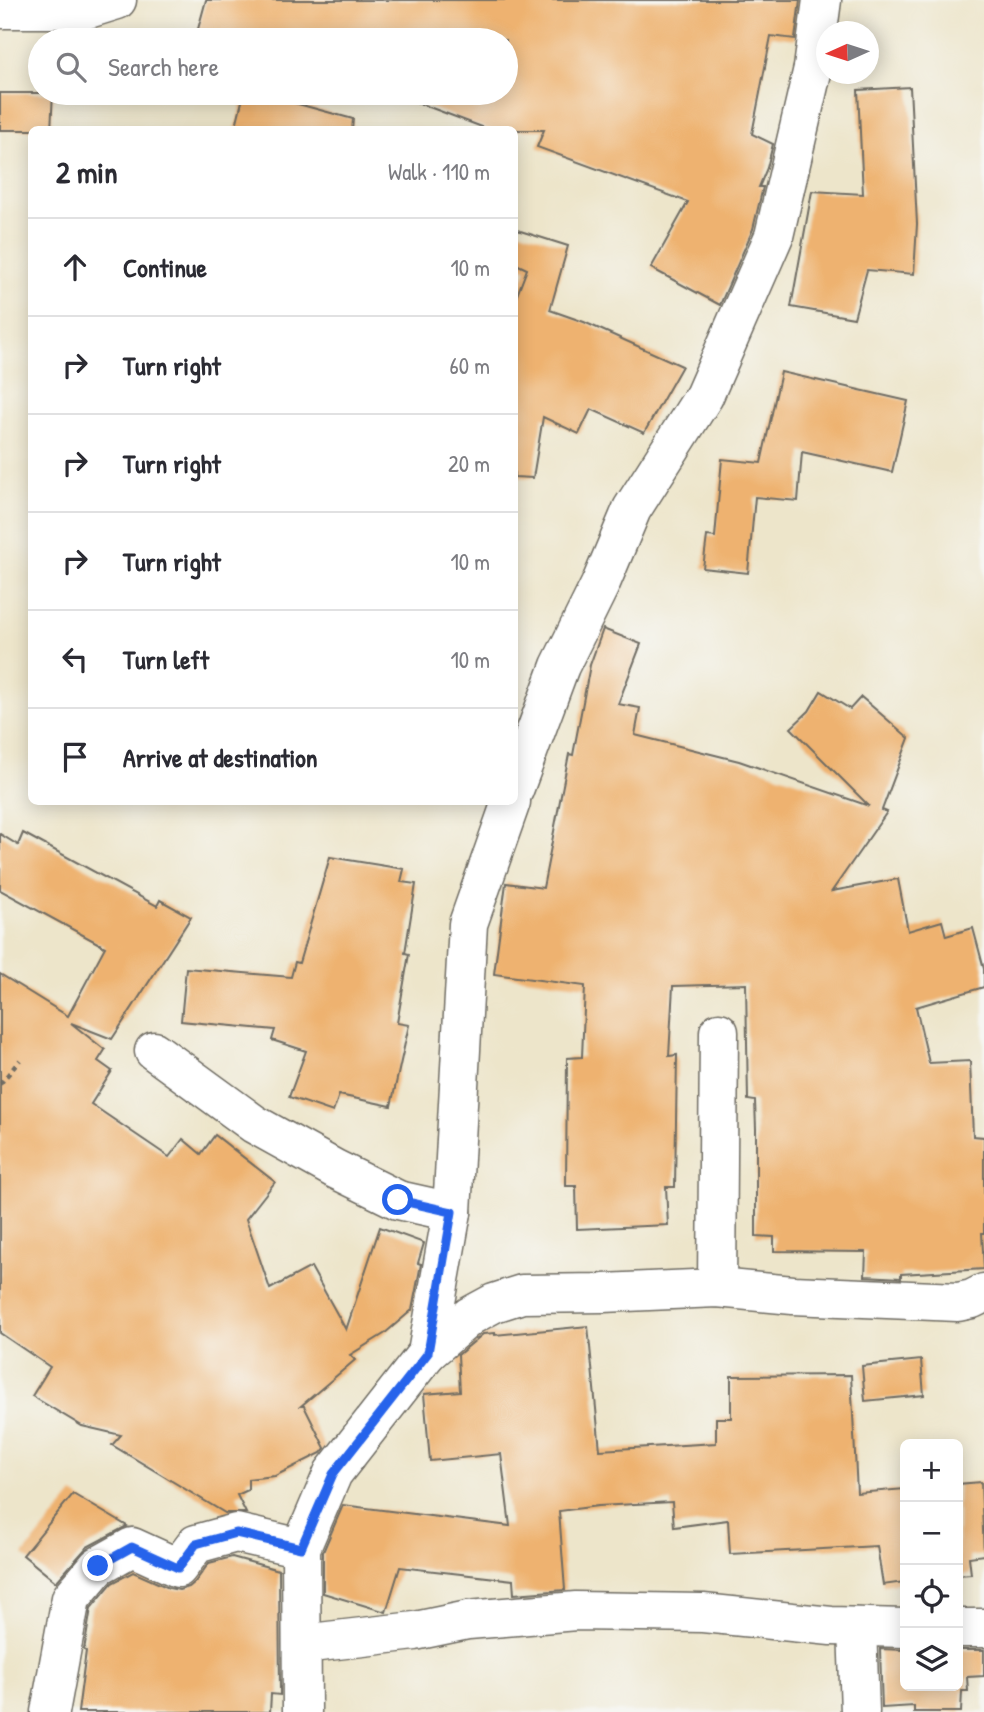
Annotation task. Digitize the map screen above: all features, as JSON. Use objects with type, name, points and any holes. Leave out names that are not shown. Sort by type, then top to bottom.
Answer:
[{"type":"street","points":[[518,779],[559,666],[600,585],[632,509],[704,396],[774,236],[813,68],[822,0]]},
{"type":"street","points":[[0,9],[88,9],[115,1]]},
{"type":"street","points":[[428,1353],[452,1212],[468,924],[509,805]]},
{"type":"street","points":[[717,1287],[719,1032]]},
{"type":"street","points":[[154,1051],[254,1124],[323,1163],[398,1200],[452,1212]]},
{"type":"street","points":[[302,1712],[301,1548],[333,1474],[428,1353],[470,1316],[495,1303],[522,1294],[717,1287],[793,1296],[958,1302],[984,1293]]},
{"type":"street","points":[[50,1712],[71,1598],[98,1566],[132,1547],[178,1568],[196,1544],[236,1533],[301,1548]]},
{"type":"street","points":[[302,1644],[415,1631],[468,1620],[576,1611],[703,1613],[858,1627],[900,1628]]},
{"type":"street","points":[[858,1627],[860,1712]]},
{"type":"street","points":[[963,1628],[984,1628]]},
{"type":"path","points":[[0,1084],[20,1060]]},
{"type":"building","points":[[206,0],[800,0],[795,39],[771,36],[752,134],[773,144],[759,187],[763,187],[753,229],[720,305],[651,268],[688,202],[537,147],[544,130],[518,130],[518,126],[479,126],[424,105],[518,105],[518,28],[198,28]]},
{"type":"building","points":[[910,87],[917,224],[914,274],[867,270],[854,318],[791,307],[812,191],[863,194],[858,90]]},
{"type":"building","points":[[0,93],[28,93],[28,105],[52,105],[51,126],[28,126],[28,130],[0,130]]},
{"type":"building","points":[[241,105],[302,105],[353,119],[352,126],[236,126]]},
{"type":"building","points":[[518,230],[568,246],[550,310],[584,322],[682,366],[644,433],[591,409],[579,434],[543,417],[533,478],[518,477],[518,293],[527,269],[518,265]]},
{"type":"building","points":[[781,372],[908,401],[892,472],[802,452],[798,501],[755,497],[748,573],[703,568],[707,536],[715,537],[722,459],[761,463]]},
{"type":"building","points":[[603,629],[641,644],[618,704],[640,708],[635,735],[739,761],[869,806],[791,728],[809,711],[821,691],[850,709],[861,697],[909,738],[882,810],[887,812],[832,891],[898,879],[908,931],[942,921],[946,936],[973,928],[984,969],[984,987],[916,1007],[929,1063],[970,1061],[973,1136],[984,1137],[984,1269],[901,1274],[901,1278],[865,1276],[866,1252],[774,1251],[774,1237],[756,1236],[755,1101],[748,1100],[746,984],[673,986],[669,1056],[677,1055],[675,1187],[666,1187],[668,1225],[577,1229],[576,1186],[566,1186],[567,1058],[582,1057],[585,986],[494,974],[506,883],[543,888],[569,754],[573,755],[590,665]]},
{"type":"building","points":[[23,833],[157,906],[160,900],[191,917],[112,1039],[71,1023],[105,1050],[98,1061],[112,1071],[91,1104],[169,1157],[183,1139],[201,1154],[215,1135],[275,1182],[246,1219],[270,1289],[311,1267],[346,1330],[380,1227],[424,1243],[418,1263],[421,1264],[412,1310],[384,1334],[350,1355],[355,1360],[301,1406],[304,1406],[325,1448],[321,1453],[275,1476],[248,1479],[248,1490],[237,1495],[246,1513],[225,1513],[112,1445],[121,1435],[82,1426],[32,1396],[50,1367],[0,1333],[0,974],[68,1016],[105,947],[0,890],[0,834],[18,845]]},
{"type":"building","points":[[330,857],[404,869],[401,882],[416,884],[405,953],[409,954],[397,1023],[409,1025],[391,1106],[339,1095],[333,1112],[289,1097],[306,1051],[272,1040],[275,1030],[181,1021],[186,968],[291,977],[295,962],[299,963]]},
{"type":"building","points":[[588,1326],[600,1450],[716,1443],[716,1418],[731,1418],[731,1376],[851,1375],[857,1493],[900,1489],[900,1583],[883,1585],[877,1546],[730,1554],[728,1520],[674,1527],[672,1502],[559,1511],[565,1590],[514,1594],[513,1580],[400,1567],[386,1612],[323,1593],[323,1552],[343,1505],[510,1526],[501,1454],[430,1461],[424,1394],[460,1391],[458,1355],[483,1334]]},
{"type":"building","points":[[921,1360],[924,1395],[865,1401],[862,1366]]},
{"type":"building","points":[[981,1482],[984,1555],[969,1557],[971,1574],[963,1575],[963,1502],[963,1484]]},
{"type":"building","points":[[73,1494],[127,1526],[87,1547],[56,1582],[23,1555]]},
{"type":"building","points":[[232,1557],[279,1570],[280,1695],[271,1694],[270,1712],[78,1712],[91,1608],[112,1583],[133,1572],[179,1590],[195,1582],[209,1563]]},
{"type":"building","points":[[880,1649],[900,1650],[900,1691],[962,1691],[961,1712],[914,1712],[914,1706],[882,1708]]},
{"type":"building","points":[[963,1650],[984,1650],[984,1676],[967,1677],[968,1691],[963,1691]]},
{"type":"route","points":[[98,1566],[132,1547],[178,1568],[196,1544],[236,1533],[301,1548],[333,1474],[428,1353],[452,1212],[398,1200]]}]
